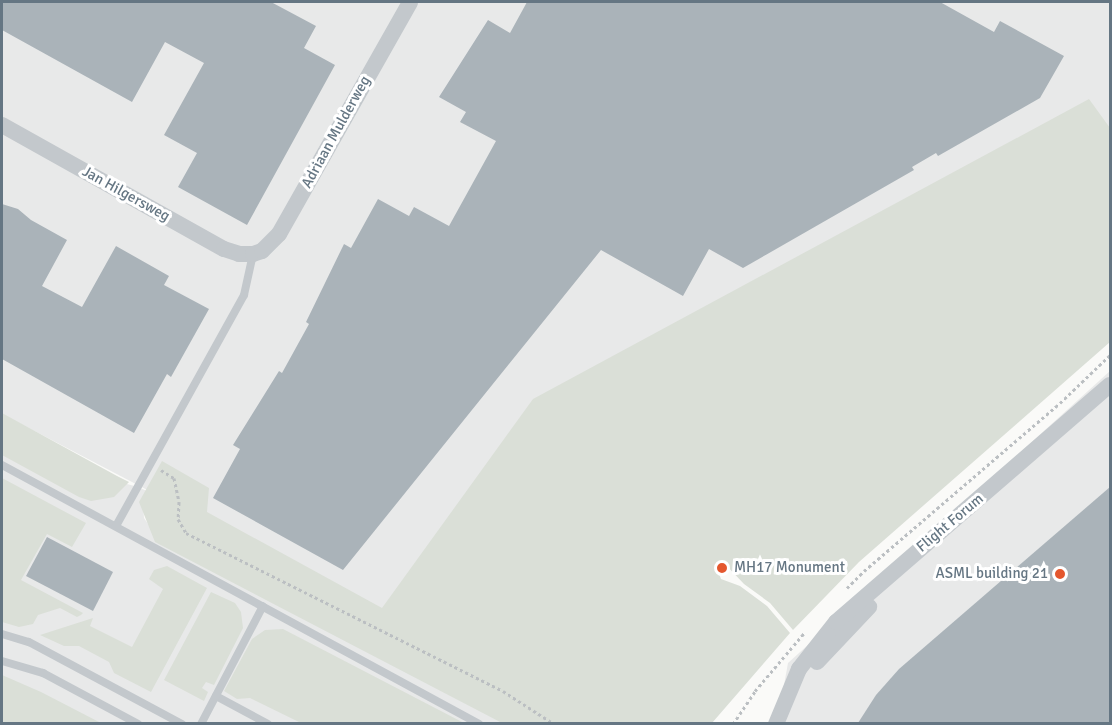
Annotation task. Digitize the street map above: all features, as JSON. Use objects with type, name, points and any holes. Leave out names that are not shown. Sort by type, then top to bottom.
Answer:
[{"type":"street","name":"Adriaan Mulderweg","points":[[253,254],[262,251],[279,234],[410,2]]},
{"type":"street","name":"Jan Hilgersweg","points":[[2,125],[224,249],[239,254],[253,254]]},
{"type":"street","name":"Flight Forum","points":[[776,723],[798,669],[836,622],[1110,385]]},
{"type":"street","name":"Flight Forum","points":[[788,723],[797,695],[815,664],[860,615],[1110,399]]},
{"type":"street","points":[[798,669],[815,664]]},
{"type":"street","name":"Flight Forum","points":[[797,695],[798,669]]},
{"type":"lane","points":[[116,526],[243,295],[253,254]]},
{"type":"lane","points":[[2,465],[479,723]]},
{"type":"lane","points":[[201,723],[263,606]]},
{"type":"lane","points":[[2,634],[29,642],[182,723]]},
{"type":"lane","points":[[2,661],[43,673],[138,723]]},
{"type":"lane","points":[[216,696],[268,723]]},
{"type":"path","points":[[151,464],[174,478],[179,502],[178,519],[186,533],[503,691],[554,723]]},
{"type":"shaded area","points":[[2,2],[1110,2],[1110,145],[392,618],[2,414]]},
{"type":"shaded area","points":[[1089,99],[1110,128],[1110,342],[859,562],[793,630],[770,603],[744,584],[725,564],[720,564],[717,568],[721,579],[740,586],[767,606],[790,633],[712,723],[502,723],[155,542],[139,502],[162,461],[209,488],[207,512],[382,608],[533,399]]},
{"type":"shaded area","points":[[1110,371],[1110,723],[777,724],[788,663]]},
{"type":"shaded area","points":[[2,413],[129,482],[114,497],[91,501],[79,497],[2,455]]},
{"type":"shaded area","points":[[2,450],[147,491],[143,505],[144,518],[150,527],[518,723],[2,723]]},
{"type":"shaded area","points":[[2,478],[86,523],[72,547],[47,534],[21,580],[83,613],[81,615],[77,617],[60,608],[38,615],[33,624],[19,627],[2,622]]},
{"type":"shaded area","points":[[167,566],[207,588],[151,692],[114,673],[109,662],[79,646],[64,646],[40,635],[93,618],[90,626],[132,647],[163,589],[149,579],[154,570]]},
{"type":"shaded area","points":[[211,592],[235,603],[241,612],[243,628],[214,685],[206,682],[202,688],[208,692],[204,701],[164,680]]},
{"type":"shaded area","points":[[283,629],[464,723],[301,723],[250,698],[237,699],[224,691],[252,639],[265,630]]},
{"type":"shaded area","points":[[2,675],[41,692],[101,723],[2,723]]},
{"type":"building","points":[[2,2],[271,2],[316,26],[304,48],[335,65],[247,225],[178,187],[197,153],[164,135],[204,63],[165,42],[132,102],[2,30]]},
{"type":"building","points":[[527,2],[940,2],[994,32],[1000,21],[1064,56],[1040,98],[938,156],[936,153],[912,167],[914,170],[743,268],[709,249],[683,296],[601,250],[343,570],[213,498],[240,449],[233,445],[279,371],[282,373],[309,324],[306,322],[344,244],[351,248],[378,199],[409,216],[414,207],[449,226],[496,141],[460,122],[466,112],[439,97],[488,20],[510,33]]},
{"type":"building","points":[[2,204],[18,209],[31,220],[67,240],[42,286],[82,307],[116,246],[169,276],[164,285],[209,309],[171,377],[167,374],[134,433],[2,359]]},
{"type":"building","name":"ASML building 21","points":[[1110,487],[1110,723],[858,723],[876,695],[899,669]]},
{"type":"building","points":[[47,537],[113,572],[93,611],[26,576]]},
{"type":"place","name":"MH17 Monument","points":[[722,568]]},
{"type":"place","name":"ASML building 21","points":[[1060,574]]}]
